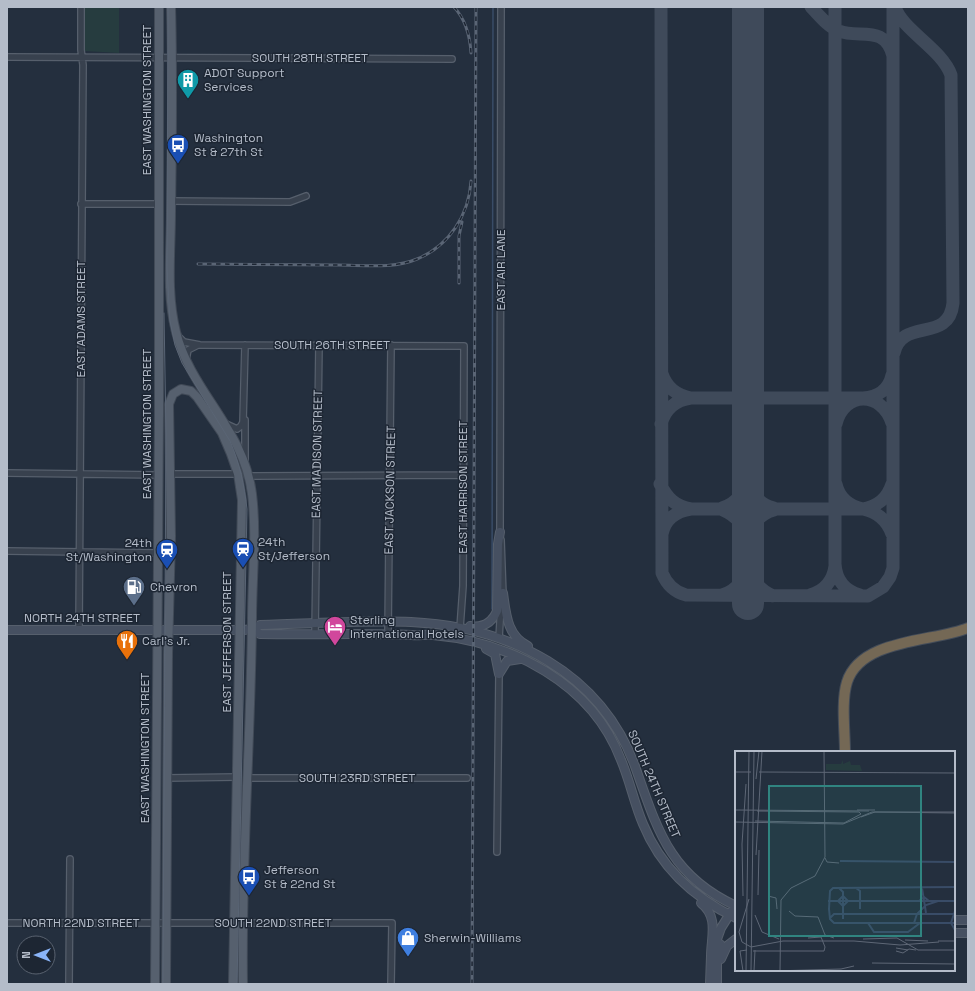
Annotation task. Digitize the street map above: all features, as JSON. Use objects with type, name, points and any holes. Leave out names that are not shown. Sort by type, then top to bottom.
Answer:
[{"type":"highway","points":[[845,751],[846,688],[849,678],[857,666],[868,657],[896,645],[968,628]]},
{"type":"main road","name":"EAST WASHINGTON STREET","points":[[155,984],[159,475],[159,7]]},
{"type":"main road","name":"EAST WASHINGTON STREET","points":[[170,282],[171,7]]},
{"type":"main road","name":"EAST JEFFERSON STREET","points":[[170,282],[171,307],[176,334],[186,360],[226,424],[245,463],[253,516],[252,629],[247,778],[243,984]]},
{"type":"main road","name":"EAST JEFFERSON STREET","points":[[186,360],[187,369],[202,392],[210,417]]},
{"type":"main road","points":[[159,362],[163,378],[164,423],[169,442]]},
{"type":"main road","name":"EAST WASHINGTON STREET","points":[[166,984],[167,778],[171,544],[169,474],[170,400],[173,394],[181,389]]},
{"type":"main road","name":"EAST JEFFERSON STREET","points":[[181,389],[194,393],[222,433],[238,474],[242,500],[233,984]]},
{"type":"main road","points":[[461,626],[479,627],[490,621],[495,615],[498,602],[498,544],[500,532]]},
{"type":"main road","points":[[503,594],[508,623],[516,638],[559,662],[579,682]]},
{"type":"main road","name":"SOUTH 24TH STREET","points":[[157,629],[239,630],[252,629],[260,625],[388,622],[461,626],[500,639],[546,659],[579,682],[606,712],[627,746],[652,817],[665,844],[695,880],[718,897],[735,905]]},
{"type":"main road","name":"NORTH 24TH STREET","points":[[7,630],[157,629]]},
{"type":"main road","name":"SOUTH 24TH STREET","points":[[252,629],[260,634],[434,635],[479,643],[521,659],[554,676],[575,692],[600,721],[612,739],[621,758],[644,828],[672,872],[699,897],[733,917]]},
{"type":"main road","points":[[434,635],[440,633],[459,634],[489,641],[500,639],[505,646],[539,661],[560,675],[568,681],[575,692]]},
{"type":"main road","points":[[417,635],[465,643],[493,652],[496,657],[499,674]]},
{"type":"main road","points":[[499,674],[507,660],[521,659]]},
{"type":"main road","name":"EAST JEFFERSON STREET","points":[[238,754],[250,699]]},
{"type":"main road","name":"EAST WASHINGTON STREET","points":[[156,840],[167,791]]},
{"type":"main road","points":[[672,872],[678,884],[710,912],[713,925],[710,984]]},
{"type":"main road","points":[[711,956],[721,928],[733,917]]},
{"type":"main road","points":[[718,984],[718,952],[728,925],[733,917]]},
{"type":"main road","points":[[955,920],[968,920]]},
{"type":"main road","points":[[955,933],[968,933]]},
{"type":"main road","points":[[718,984],[723,953],[728,944],[735,940]]},
{"type":"street","name":"EAST ADAMS STREET","points":[[79,630],[81,7]]},
{"type":"street","name":"EAST AIR LANE","points":[[500,639],[501,7]]},
{"type":"street","name":"SOUTH 28TH STREET","points":[[7,57],[452,59]]},
{"type":"street","points":[[171,202],[290,202],[306,196]]},
{"type":"street","points":[[81,204],[159,204]]},
{"type":"street","name":"SOUTH 26TH STREET","points":[[176,334],[184,342],[200,345],[464,346]]},
{"type":"street","points":[[186,360],[188,350],[200,345]]},
{"type":"street","name":"EAST JACKSON STREET","points":[[388,634],[391,345]]},
{"type":"street","name":"EAST JEFFERSON STREET","points":[[245,346],[245,463]]},
{"type":"street","name":"EAST MADISON STREET","points":[[315,635],[319,346]]},
{"type":"street","name":"EAST HARRISON STREET","points":[[461,626],[463,586],[464,346]]},
{"type":"street","points":[[226,424],[234,429],[239,428],[242,424],[244,415]]},
{"type":"street","points":[[7,473],[159,475]]},
{"type":"street","points":[[169,474],[238,474]]},
{"type":"street","points":[[248,476],[463,475]]},
{"type":"street","name":"EAST AIR LANE","points":[[500,532],[503,594],[500,639]]},
{"type":"street","points":[[7,551],[158,553]]},
{"type":"street","points":[[497,852],[499,674]]},
{"type":"street","points":[[167,778],[237,777]]},
{"type":"street","name":"SOUTH 23RD STREET","points":[[247,778],[467,778]]},
{"type":"street","points":[[69,984],[70,859]]},
{"type":"street","name":"NORTH 22ND STREET","points":[[7,922],[155,923]]},
{"type":"street","name":"SOUTH 22ND STREET","points":[[155,923],[392,923],[391,984]]},
{"type":"green space","points":[[84,7],[119,7],[119,53],[85,51]]},
{"type":"waterway","points":[[492,609],[493,7]]},
{"type":"taxiway","points":[[661,7],[662,573],[671,587],[686,595],[868,596],[883,587],[890,577],[893,568],[893,7]]},
{"type":"taxiway","points":[[748,14],[749,7]]},
{"type":"taxiway","points":[[811,7],[827,24],[839,31],[878,36],[889,46],[893,56]]},
{"type":"taxiway","points":[[835,7],[835,564],[837,575],[842,584],[850,591],[860,595]]},
{"type":"taxiway","points":[[894,353],[899,342],[906,336],[943,323],[950,315],[953,303],[951,75],[946,66],[931,48],[905,24],[895,7]]},
{"type":"taxiway","points":[[662,374],[669,387],[677,393],[691,398]]},
{"type":"taxiway","points":[[863,398],[873,396],[882,391],[891,380],[892,375]]},
{"type":"taxiway","points":[[661,424],[665,414],[672,406],[676,403],[691,398],[863,398]]},
{"type":"taxiway","points":[[836,424],[840,413],[847,405],[863,399],[880,405],[887,413],[892,423]]},
{"type":"taxiway","points":[[748,476],[753,492],[759,500],[763,504],[774,508]]},
{"type":"taxiway","points":[[722,508],[728,506],[740,496],[748,476]]},
{"type":"taxiway","points":[[660,484],[672,501],[685,508],[691,509]]},
{"type":"taxiway","points":[[836,484],[837,489],[846,501],[863,509],[873,506],[885,498],[892,484]]},
{"type":"taxiway","points":[[662,534],[666,524],[672,517],[676,514],[691,509],[863,509]]},
{"type":"taxiway","points":[[863,509],[873,512],[881,517],[892,534]]},
{"type":"taxiway","points":[[723,510],[740,522],[745,530],[748,540]]},
{"type":"taxiway","points":[[748,540],[756,521],[764,514],[774,510]]},
{"type":"taxiway","points":[[722,595],[733,590],[741,582],[748,561]]},
{"type":"taxiway","points":[[748,563],[753,579],[759,587],[773,596]]},
{"type":"taxiway","points":[[810,595],[820,591],[827,585],[830,581],[835,566]]},
{"type":"runway","points":[[748,7],[748,604]]},
{"type":"tram line","points":[[168,7],[167,268],[170,321],[175,345],[182,363],[230,441],[241,475],[247,509],[237,984]]},
{"type":"tram line","points":[[163,984],[166,434],[164,313]]},
{"type":"railway","points":[[454,7],[462,17],[467,28],[471,53]]},
{"type":"railway","points":[[472,984],[476,7]]},
{"type":"railway","points":[[198,264],[378,266],[408,262],[428,253],[448,238],[466,206],[471,181]]},
{"type":"railway","points":[[459,283],[459,236],[462,222]]},
{"type":"place","name":"ADOT Support Services","points":[[188,100]]},
{"type":"place","name":"Washington St & 27th St","points":[[178,164]]},
{"type":"place","name":"24th St/Jefferson","points":[[243,568]]},
{"type":"place","name":"24th St/Washington","points":[[167,570]]},
{"type":"place","name":"Chevron","points":[[134,606]]},
{"type":"place","name":"Sterling International Hotels","points":[[335,646]]},
{"type":"place","name":"Carl's Jr.","points":[[127,660]]},
{"type":"place","name":"Jefferson St & 22nd St","points":[[249,896]]},
{"type":"place","name":"Sherwin-Williams","points":[[408,958]]}]
